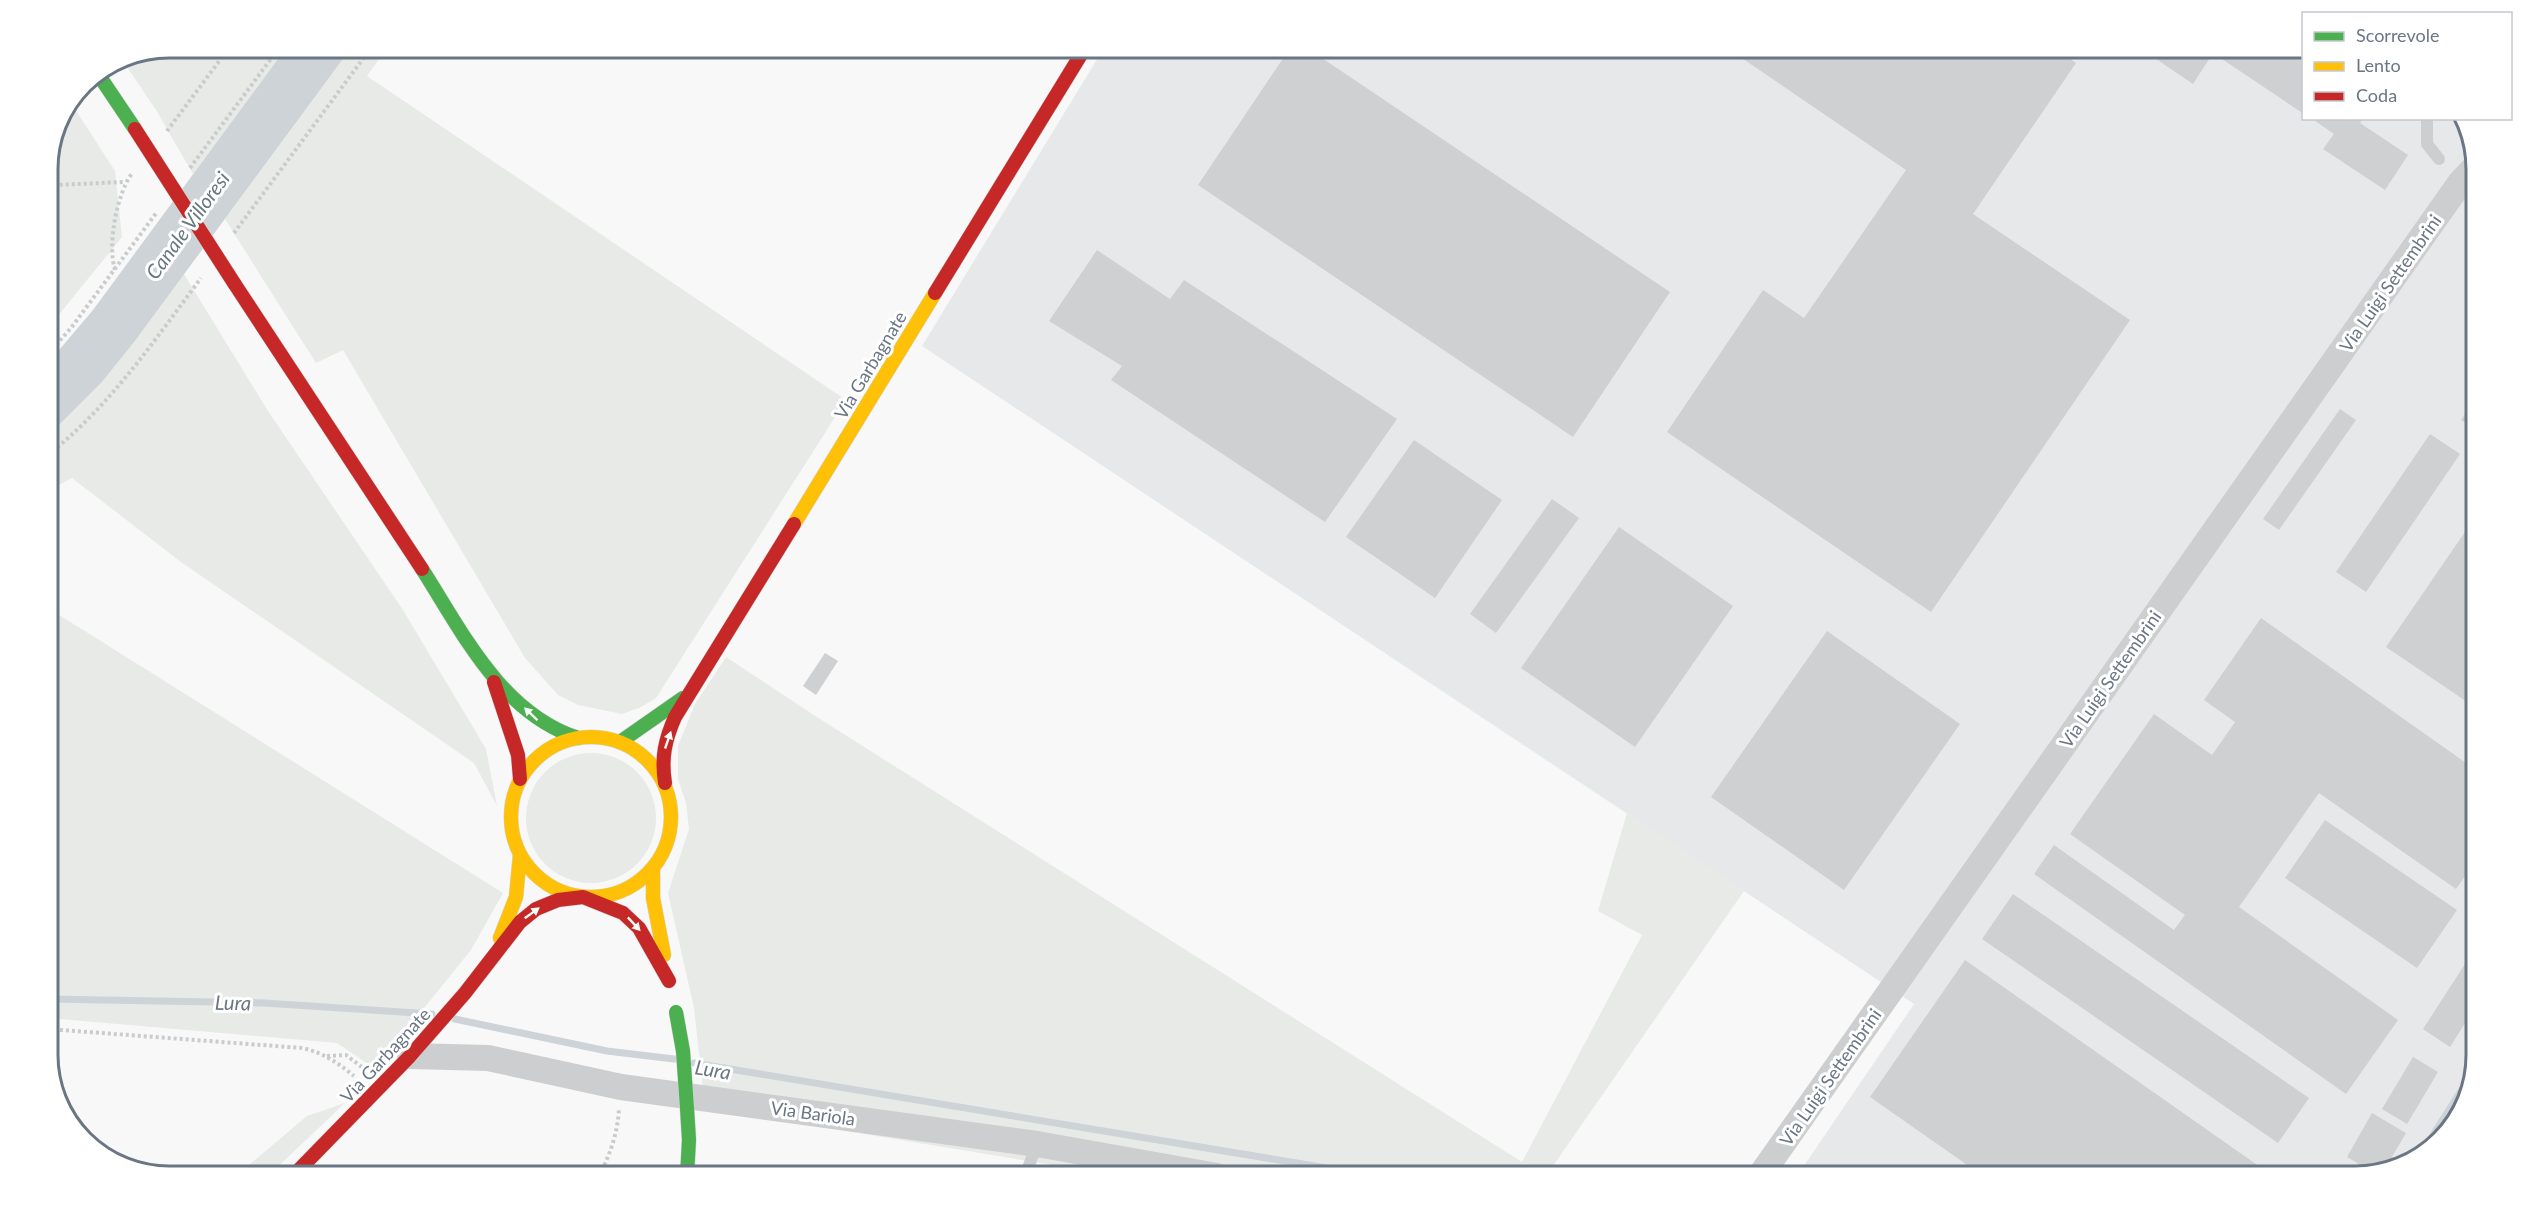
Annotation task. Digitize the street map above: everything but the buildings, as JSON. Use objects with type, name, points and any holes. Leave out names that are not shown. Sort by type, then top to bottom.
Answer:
[{"type":"main road","name":"Via Garbagnate","points":[[665,783],[662,760],[664,748],[683,698],[769,564],[1079,58]]},
{"type":"main road","points":[[103,81],[492,677],[538,721],[556,732],[578,738]]},
{"type":"main road","points":[[492,677],[518,755],[520,779]]},
{"type":"main road","name":"Via Garbagnate","points":[[620,742],[683,698]]},
{"type":"main road","points":[[583,897],[603,897],[622,892],[639,882],[653,868],[665,849],[671,828],[671,805],[665,783],[654,766],[639,751],[620,742],[599,737],[578,738],[555,745],[535,760],[520,779],[512,804],[512,831],[520,855],[531,871],[546,884],[564,893],[583,897],[623,913],[639,928],[672,997]]},
{"type":"main road","name":"Via Garbagnate","points":[[495,951],[516,897],[520,855]]},
{"type":"main road","points":[[653,868],[653,898],[683,1052],[689,1140],[688,1166]]},
{"type":"main road","name":"Via Garbagnate","points":[[303,1166],[433,1031],[520,922],[536,909],[558,900],[583,897]]},
{"type":"street","name":"Via Luigi Settembrini","points":[[1767,1166],[2465,179]]},
{"type":"street","name":"Via Bariola","points":[[410,1056],[488,1058],[621,1087],[1037,1144],[1161,1166]]},
{"type":"lane","points":[[2427,120],[2427,144],[2439,159]]},
{"type":"lane","points":[[1029,1166],[1037,1144]]},
{"type":"path","points":[[161,138],[222,58]]},
{"type":"path","points":[[115,270],[111,244],[125,182],[140,165]]},
{"type":"path","points":[[59,183],[125,182]]},
{"type":"path","points":[[59,1030],[302,1048],[326,1056]]},
{"type":"path","points":[[604,1166],[619,1122]]},
{"type":"shaded area","points":[[169,58],[279,58],[193,174],[156,110],[127,67],[155,59]]},
{"type":"shaded area","points":[[344,58],[380,58],[367,76],[846,400],[656,698],[622,714],[578,705],[558,695],[525,658],[343,350],[316,363],[225,219]]},
{"type":"shaded area","points":[[1098,58],[2302,58],[2302,120],[2454,120],[2460,134],[2465,162],[2466,1055],[2462,1083],[2454,1104],[2438,1128],[2422,1143],[2397,1157],[2369,1165],[1804,1166],[1914,1004],[922,346]]},
{"type":"shaded area","points":[[76,110],[115,171],[122,237],[59,314],[59,162],[62,141]]},
{"type":"shaded area","points":[[184,274],[268,411],[403,610],[486,749],[497,806],[474,763],[181,562],[72,478],[59,485],[59,425],[101,383]]},
{"type":"shaded area","points":[[59,615],[503,893],[471,950],[420,1013],[371,1066],[337,1043],[59,1019]]},
{"type":"shaded area","points":[[726,657],[823,721],[1522,1162],[1642,935],[1598,911],[1627,813],[1744,891],[1553,1166],[1059,1166],[705,1108],[694,1008],[668,893],[689,829],[686,803],[678,779],[678,746],[695,704]]},
{"type":"shaded area","points":[[591,753],[616,758],[637,772],[651,793],[656,818],[651,843],[637,864],[616,878],[591,883],[566,878],[545,864],[531,843],[526,818],[531,793],[545,772],[566,758]]},
{"type":"shaded area","points":[[345,1103],[279,1166],[248,1166],[307,1116]]},
{"type":"water","name":"Canale Villoresi","points":[[279,58],[344,58],[134,342],[101,383],[59,425],[59,350],[93,310]]},
{"type":"waterway","name":"Lura","points":[[59,999],[264,1003],[432,1014]]},
{"type":"waterway","name":"Lura","points":[[455,1019],[607,1051],[674,1059]]},
{"type":"waterway","name":"Lura","points":[[694,1063],[1315,1166]]},
{"type":"waterway","name":"Lura","points":[[2436,1130],[2457,1097]]},
{"type":"traffic: fast","points":[[103,81],[135,129]]},
{"type":"traffic: fast","points":[[422,569],[469,644],[506,690],[527,710],[551,726],[578,738]]},
{"type":"traffic: fast","points":[[620,742],[683,698]]},
{"type":"traffic: fast","points":[[676,1012],[683,1051],[687,1108]]},
{"type":"traffic: fast","points":[[687,1108],[688,1166]]},
{"type":"traffic: slow","points":[[794,524],[935,293]]},
{"type":"traffic: slow","points":[[591,737],[607,738],[622,743],[636,750],[648,760],[658,772],[665,786],[670,801],[671,817],[670,833],[665,848],[658,862],[648,874],[636,884],[622,891],[607,896],[591,897],[575,896],[560,891],[546,884],[534,874],[524,862],[517,848],[512,833],[511,817],[512,801],[517,786],[524,772],[534,760],[546,750],[560,743],[575,738],[591,737]]},
{"type":"traffic: slow","points":[[500,938],[516,897],[520,855]]},
{"type":"traffic: slow","points":[[653,868],[653,898],[664,955]]},
{"type":"traffic: jam","points":[[935,293],[1079,58]]},
{"type":"traffic: jam","points":[[135,129],[234,283]]},
{"type":"traffic: jam","points":[[234,283],[422,569]]},
{"type":"traffic: jam","points":[[665,783],[663,765],[665,749],[675,717],[794,524]]},
{"type":"traffic: jam","points":[[494,682],[518,755],[520,779]]},
{"type":"traffic: jam","points":[[303,1166],[410,1056],[465,993],[520,922],[536,909],[558,900],[583,897],[623,913],[639,928],[669,981]]}]
